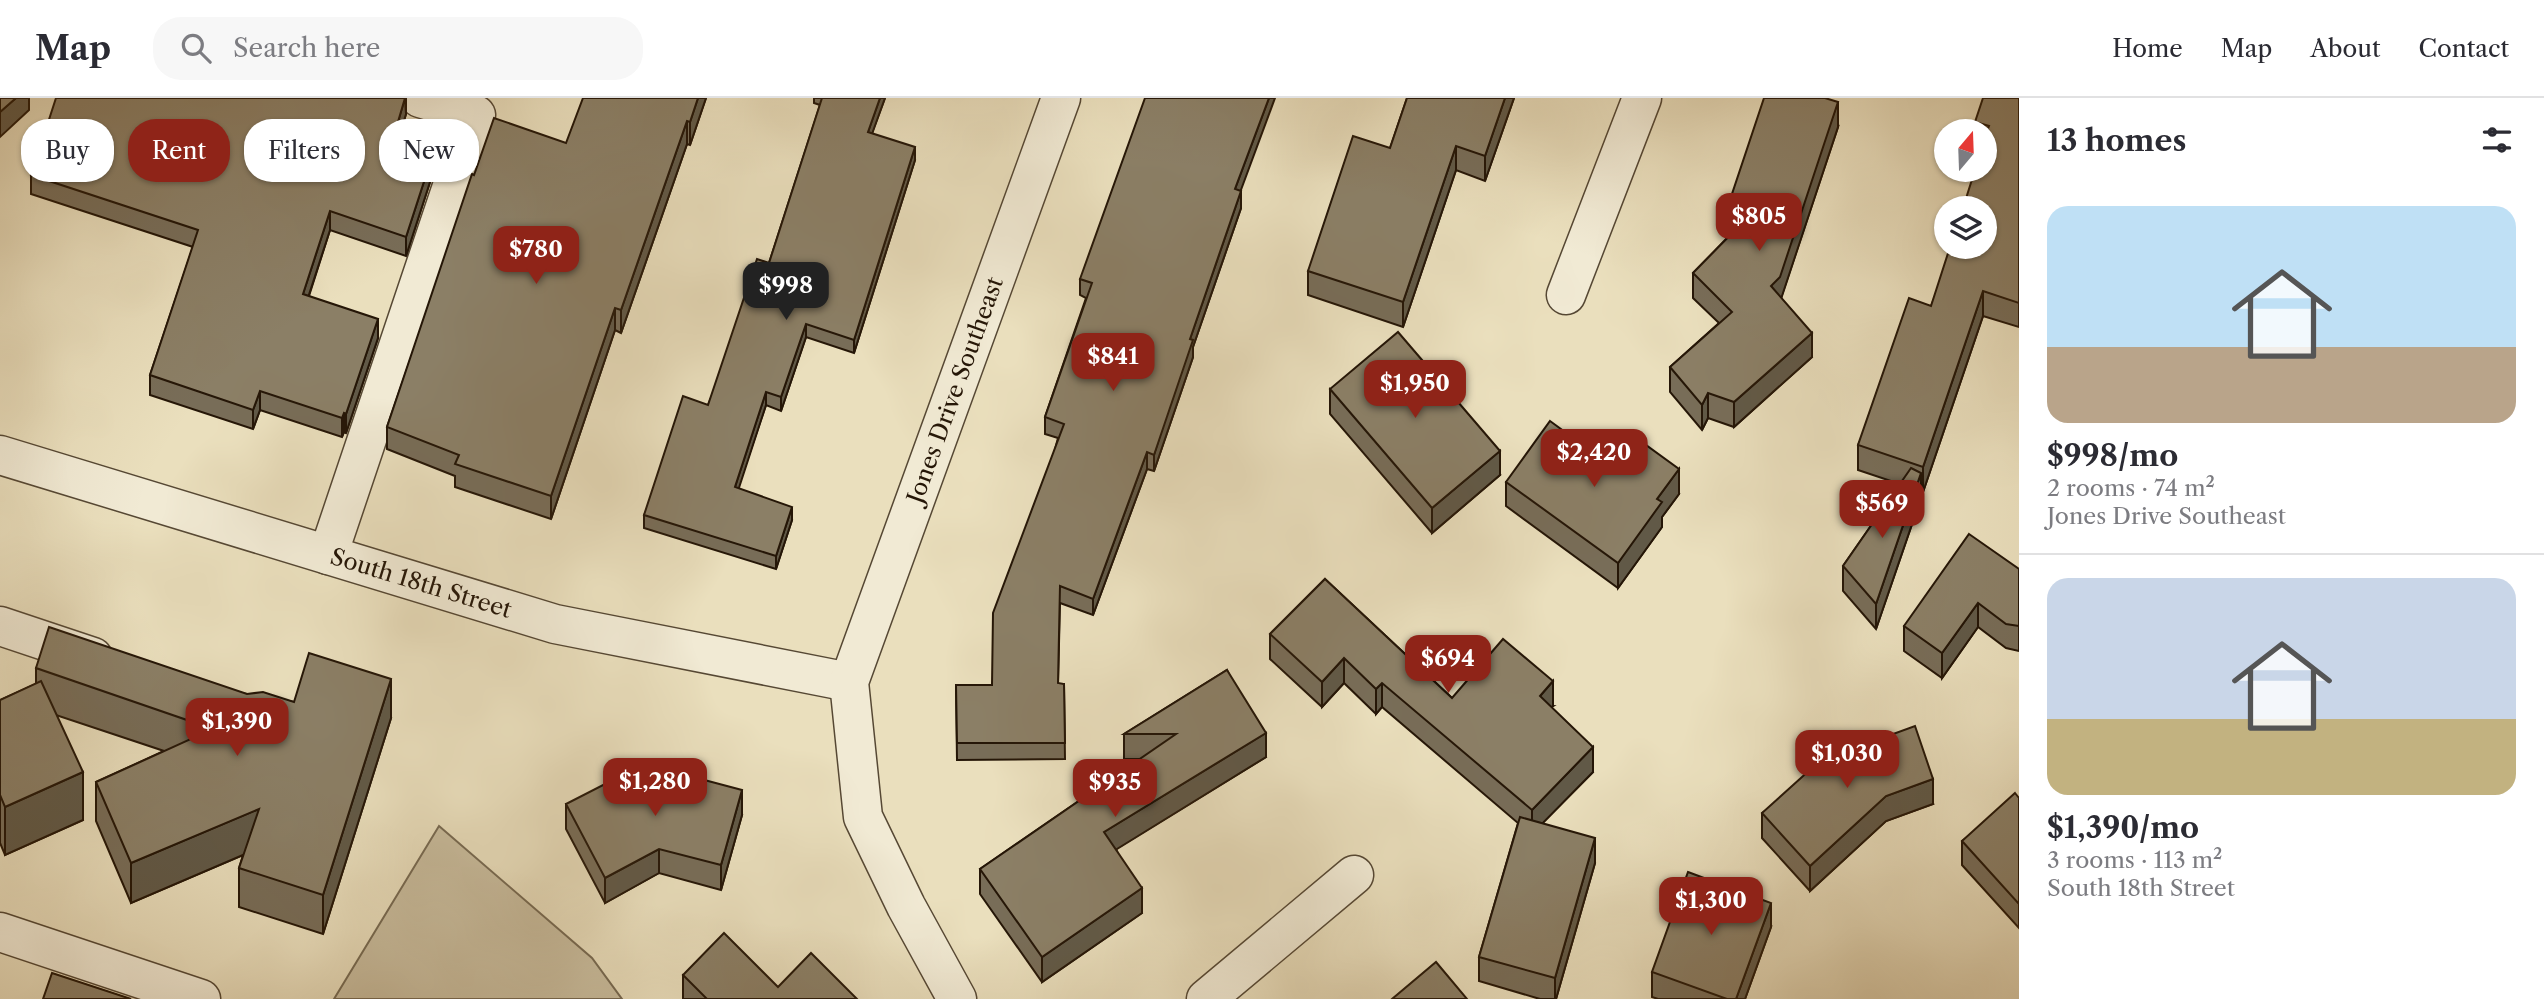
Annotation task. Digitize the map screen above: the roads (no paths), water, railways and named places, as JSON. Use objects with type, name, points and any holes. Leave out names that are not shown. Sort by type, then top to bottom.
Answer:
[{"type":"street","points":[[328,555],[476,115],[420,98]]},
{"type":"street","name":"Jones Drive Southeast","points":[[849,682],[1061,98]]},
{"type":"street","points":[[1566,296],[1642,98]]},
{"type":"street","name":"South 18th Street","points":[[0,455],[555,624],[849,682]]},
{"type":"street","points":[[0,626],[127,669]]},
{"type":"street","points":[[849,682],[863,817],[906,906],[957,999]]},
{"type":"street","points":[[1206,999],[1354,875]]},
{"type":"street","points":[[0,932],[201,999]]}]
